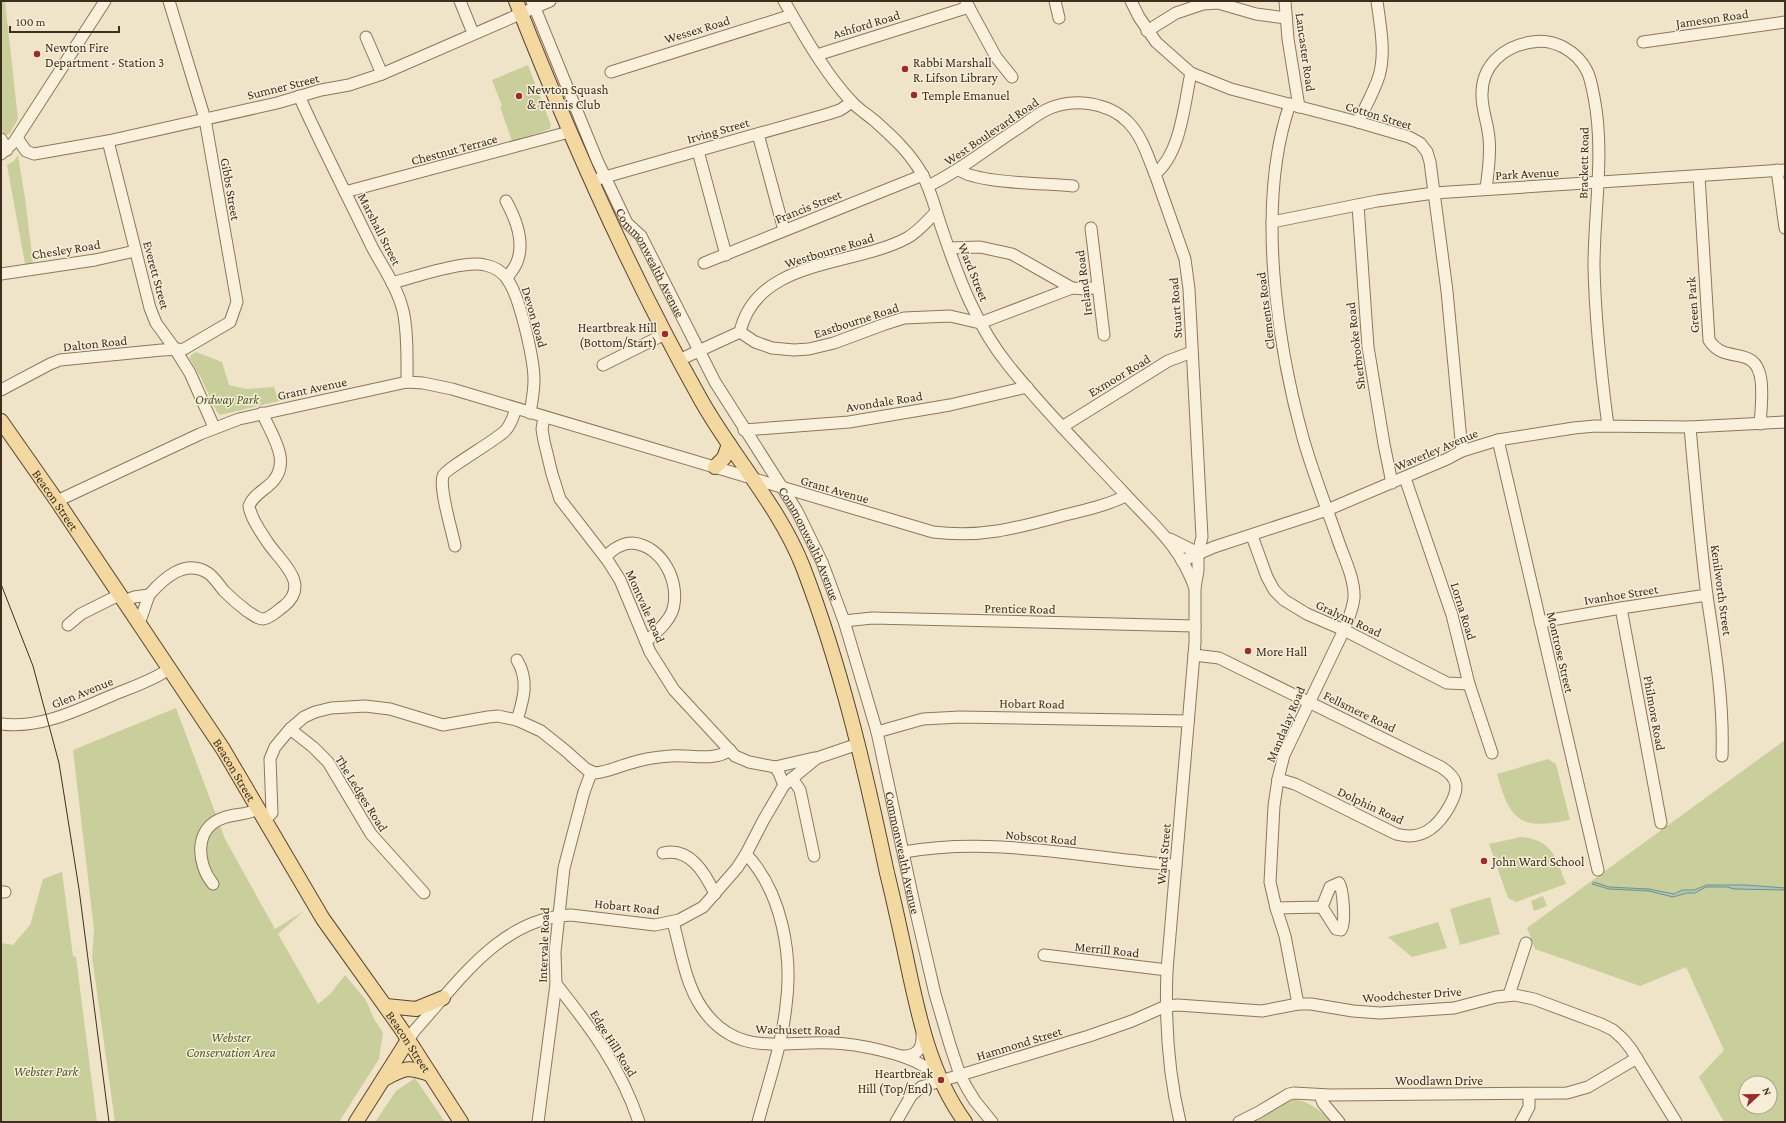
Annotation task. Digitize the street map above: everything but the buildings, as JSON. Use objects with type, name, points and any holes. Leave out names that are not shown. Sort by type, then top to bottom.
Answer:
[{"type":"main road","name":"Commonwealth Avenue","points":[[519,7],[569,132],[591,182],[613,230],[665,334],[702,402],[781,523],[802,564],[832,653],[858,744],[919,1018],[941,1080],[950,1100],[965,1122]]},
{"type":"main road","name":"Beacon Street","points":[[1,421],[122,598],[223,750],[262,813],[325,923],[386,1006],[461,1122]]},
{"type":"main road","points":[[714,467],[723,458],[729,444]]},
{"type":"main road","points":[[386,1006],[416,1009],[443,998]]},
{"type":"main road","points":[[356,1122],[408,1040]]},
{"type":"main road","points":[[382,1080],[406,1069],[430,1074]]},
{"type":"street","points":[[4,152],[17,138],[106,1]]},
{"type":"street","name":"Gibbs Street","points":[[169,1],[205,119],[237,302],[230,322],[192,346],[184,349],[175,349]]},
{"type":"street","points":[[460,1],[473,33]]},
{"type":"street","name":"Sumner Street","points":[[17,138],[26,151],[34,154],[108,141],[277,103],[299,96],[349,85],[382,74],[473,33],[519,7],[550,1]]},
{"type":"street","name":"Ward Street","points":[[784,1],[832,78],[852,102],[897,141],[910,156],[923,175],[948,248],[980,324],[1008,365],[1126,496],[1167,537],[1182,561],[1195,588]]},
{"type":"street","points":[[1054,1],[1060,18]]},
{"type":"street","name":"Cotton Street","points":[[1131,1],[1147,31],[1156,42],[1192,73],[1231,89],[1358,122],[1409,137],[1420,143],[1427,152],[1430,162],[1449,314],[1462,451]]},
{"type":"street","name":"Lancaster Road","points":[[1285,1],[1294,105]]},
{"type":"street","points":[[1358,122],[1379,75],[1382,60],[1377,1]]},
{"type":"street","points":[[1147,31],[1176,13],[1203,4],[1218,3],[1256,14],[1286,18]]},
{"type":"street","name":"Commonwealth Avenue","points":[[533,4],[605,176],[627,222],[641,236],[715,382],[798,514],[822,562],[844,621],[877,732],[935,994],[950,1045],[960,1075],[975,1101],[992,1122]]},
{"type":"street","points":[[968,4],[996,57],[1012,77]]},
{"type":"street","name":"Ashford Road","points":[[817,55],[968,4]]},
{"type":"street","name":"Wessex Road","points":[[611,72],[792,15]]},
{"type":"street","name":"Jameson Road","points":[[1643,42],[1785,22]]},
{"type":"street","points":[[366,37],[382,74]]},
{"type":"street","name":"Brackett Road","points":[[1486,189],[1490,149],[1489,133],[1482,98],[1484,79],[1492,64],[1505,50],[1519,44],[1536,41],[1555,44],[1568,50],[1578,59],[1587,72],[1597,120],[1599,141],[1594,265],[1596,319],[1608,426]]},
{"type":"street","points":[[1155,174],[1164,167],[1179,132],[1192,73]]},
{"type":"street","name":"Marshall Street","points":[[299,96],[403,307],[407,382]]},
{"type":"street","name":"Irving Street","points":[[591,182],[605,176],[837,111],[852,102]]},
{"type":"street","name":"West Boulevard Road","points":[[928,186],[959,170],[1046,109],[1078,102],[1097,104],[1115,112],[1129,123],[1141,142],[1155,174]]},
{"type":"street","name":"Clements Road","points":[[1294,105],[1283,123],[1274,168],[1272,222],[1274,267],[1278,313],[1289,376],[1303,437],[1327,510]]},
{"type":"street","name":"Chestnut Terrace","points":[[345,192],[569,132]]},
{"type":"street","points":[[758,134],[784,230]]},
{"type":"street","points":[[1,139],[4,152]]},
{"type":"street","name":"Everett Street","points":[[108,141],[150,308],[156,323],[190,373],[214,427]]},
{"type":"street","points":[[698,151],[726,255]]},
{"type":"street","points":[[959,170],[979,177],[1017,183],[1073,186]]},
{"type":"street","points":[[1781,170],[1785,228]]},
{"type":"street","name":"Park Avenue","points":[[1272,222],[1358,204],[1434,193],[1781,170]]},
{"type":"street","name":"Stuart Road","points":[[1155,174],[1185,259],[1189,289],[1202,537],[1198,554]]},
{"type":"street","name":"Francis Street","points":[[704,263],[923,175]]},
{"type":"street","name":"Green Park","points":[[1699,176],[1708,340],[1713,347],[1722,353],[1743,356],[1752,360],[1757,365],[1761,380],[1760,424]]},
{"type":"street","points":[[506,201],[516,220],[520,246],[518,261],[507,278]]},
{"type":"street","name":"Sherbrooke Road","points":[[1358,204],[1368,347],[1392,483]]},
{"type":"street","name":"Westbourne Road","points":[[740,332],[741,326],[757,300],[776,282],[796,273],[876,250],[903,240],[913,235],[936,212]]},
{"type":"street","points":[[613,230],[627,222]]},
{"type":"street","name":"Ireland Road","points":[[1091,228],[1104,335]]},
{"type":"street","points":[[948,248],[980,247],[1012,254],[1072,288],[1085,289],[1098,287]]},
{"type":"street","name":"Chesley Road","points":[[1,274],[95,260],[135,251]]},
{"type":"street","name":"Devon Road","points":[[392,283],[463,265],[477,264],[490,266],[507,278],[515,295],[531,354],[534,380],[530,413]]},
{"type":"street","points":[[980,324],[1072,288]]},
{"type":"street","name":"Eastbourne Road","points":[[740,332],[748,339],[763,346],[794,350],[825,346],[885,324],[909,318],[950,316],[980,324]]},
{"type":"street","points":[[679,360],[740,332]]},
{"type":"street","points":[[603,365],[665,334]]},
{"type":"street","name":"Dalton Road","points":[[1,390],[60,360],[175,349]]},
{"type":"street","name":"Exmoor Road","points":[[1062,426],[1168,361],[1192,352]]},
{"type":"street","name":"Grant Avenue","points":[[56,501],[214,427],[262,413],[407,382],[423,383],[452,389],[933,532],[973,535],[1003,531],[1105,505],[1126,496]]},
{"type":"street","name":"Avondale Road","points":[[744,430],[849,422],[950,404],[1027,387]]},
{"type":"street","points":[[455,546],[443,491],[443,476],[448,470],[469,457],[506,430],[516,409]]},
{"type":"street","points":[[139,624],[148,595],[168,576],[181,569],[191,568],[201,570],[209,574],[237,603],[257,617],[263,619],[290,601],[295,589],[291,572],[268,543],[250,512],[249,506],[254,498],[276,479],[280,468],[281,460],[277,445],[262,413]]},
{"type":"street","name":"Montvale Road","points":[[544,417],[542,429],[544,441],[560,499],[605,557],[623,586],[646,642],[674,690],[730,750],[745,761],[775,767],[817,758]]},
{"type":"street","name":"Waverley Avenue","points":[[1182,561],[1198,554],[1327,510],[1405,478],[1462,451],[1498,440],[1574,428],[1608,426],[1690,427],[1785,422]]},
{"type":"street","name":"Kenilworth Street","points":[[1690,427],[1707,595],[1715,648],[1722,723],[1722,756]]},
{"type":"street","name":"Montrose Street","points":[[1498,440],[1598,870]]},
{"type":"street","name":"Lorna Road","points":[[1405,478],[1452,615],[1469,684],[1492,753]]},
{"type":"street","points":[[798,514],[811,496]]},
{"type":"street","name":"Mandalay Road","points":[[1298,1004],[1285,936],[1276,908],[1269,874],[1274,806],[1278,778],[1284,755],[1308,702],[1344,630],[1352,609],[1354,597],[1352,579],[1327,510]]},
{"type":"street","name":"Gralynn Road","points":[[1252,536],[1267,577],[1279,595],[1307,614],[1344,630],[1447,683],[1469,684]]},
{"type":"street","name":"Ward Street","points":[[1167,537],[1198,554],[1198,570],[1195,588],[1194,655],[1167,970],[1166,1006],[1172,1084],[1180,1122]]},
{"type":"street","points":[[605,557],[621,545],[632,543],[639,544],[652,550],[669,571],[674,583],[673,608],[666,622],[646,642]]},
{"type":"street","points":[[68,625],[81,614],[122,598],[148,595]]},
{"type":"street","name":"Ivanhoe Street","points":[[1540,622],[1707,595]]},
{"type":"street","name":"Philmore Road","points":[[1621,608],[1661,823]]},
{"type":"street","name":"Prentice Road","points":[[844,621],[872,618],[1195,626]]},
{"type":"street","name":"Fellsmere Road","points":[[1194,655],[1219,658],[1442,768],[1454,778],[1456,790]]},
{"type":"street","points":[[517,660],[524,671],[525,680],[521,709],[517,720]]},
{"type":"street","name":"Glen Avenue","points":[[1,724],[27,724],[51,720],[149,681],[169,669]]},
{"type":"street","points":[[213,884],[204,870],[201,859],[200,848],[205,834],[210,826],[218,820],[227,817],[272,813],[271,755],[278,742],[290,729],[304,717],[315,712],[342,707],[365,706],[390,709],[443,725],[498,716],[517,720],[541,731],[591,773],[600,773],[631,763],[662,756],[683,755],[718,757],[730,750]]},
{"type":"street","name":"Hobart Road","points":[[877,732],[923,719],[960,716],[1188,721]]},
{"type":"street","name":"The Ledges Road","points":[[290,729],[313,747],[328,762],[371,834],[424,893]]},
{"type":"street","name":"Hobart Road","points":[[408,1040],[415,1030],[476,962],[497,944],[533,922],[558,915],[581,915],[647,925],[662,925],[673,922],[703,907],[746,854],[763,821],[788,782],[817,758],[858,744]]},
{"type":"street","points":[[775,767],[788,782],[800,790],[814,856]]},
{"type":"street","name":"Intervale Road","points":[[538,1122],[556,984],[555,952],[566,855],[591,773]]},
{"type":"street","name":"Dolphin Road","points":[[1278,778],[1300,786],[1396,834],[1408,836],[1424,833],[1437,824],[1444,816],[1456,790]]},
{"type":"street","name":"Nobscot Road","points":[[904,852],[935,848],[1014,848],[1176,865]]},
{"type":"street","points":[[663,853],[678,852],[689,858],[709,882],[715,894]]},
{"type":"street","points":[[746,854],[757,866],[766,880],[779,918],[784,938],[787,963],[786,1007],[778,1045],[758,1122]]},
{"type":"street","points":[[1276,908],[1322,908]]},
{"type":"street","name":"Wachusett Road","points":[[673,922],[691,985],[702,1008],[718,1026],[742,1040],[751,1043],[778,1045],[804,1042],[863,1046],[899,1056],[925,1067],[941,1080]]},
{"type":"street","points":[[1509,995],[1526,943]]},
{"type":"street","name":"Merrill Road","points":[[1044,955],[1167,970]]},
{"type":"street","name":"Edge Hill Road","points":[[556,984],[586,1022],[622,1078],[639,1122]]},
{"type":"street","name":"Woodchester Drive","points":[[1166,1006],[1178,1005],[1262,1011],[1298,1004],[1311,1004],[1353,1012],[1380,1013],[1454,1008],[1509,995],[1534,998],[1613,1030],[1623,1039],[1637,1058],[1676,1122]]},
{"type":"street","name":"Hammond Street","points":[[896,1122],[903,1108],[916,1090],[941,1080],[1096,1034],[1132,1021],[1166,1006]]},
{"type":"street","points":[[899,1056],[913,1055],[922,1047],[923,1040],[919,1018]]},
{"type":"street","name":"Woodlawn Drive","points":[[1239,1122],[1289,1094],[1296,1093],[1320,1095],[1567,1093],[1578,1091],[1612,1074],[1637,1058]]},
{"type":"street","points":[[1521,1122],[1529,1107],[1529,1094]]},
{"type":"street","points":[[1320,1095],[1323,1103],[1339,1122]]},
{"type":"green space","points":[[1,1],[5,1],[18,119],[10,133],[7,135],[4,134],[1,129]]},
{"type":"green space","name":"Newton Squash & Tennis Club","points":[[528,65],[551,125],[550,129],[512,141],[500,107],[502,106],[492,80]]},
{"type":"green space","points":[[18,155],[33,263],[25,264],[7,165],[14,161]]},
{"type":"green space","name":"Ordway Park","points":[[196,352],[222,362],[229,385],[246,389],[274,387],[279,401],[220,415],[217,412],[190,359],[191,355]]},
{"type":"green space","name":"Webster Conservation Area","points":[[176,708],[225,839],[275,929],[304,911],[278,934],[318,1004],[330,994],[345,975],[366,1000],[374,1019],[383,1033],[379,1059],[339,1122],[115,1122],[92,957],[94,930],[73,750]]},
{"type":"green space","points":[[1785,740],[1785,1122],[1724,1122],[1699,1077],[1724,1050],[1686,967],[1640,986],[1535,949],[1527,928]]},
{"type":"green space","points":[[1548,759],[1556,764],[1570,820],[1540,824],[1520,819],[1507,803],[1497,774]]},
{"type":"green space","points":[[1521,837],[1540,842],[1552,852],[1560,866],[1566,884],[1516,902],[1508,898],[1489,844]]},
{"type":"green space","name":"Webster Park","points":[[62,872],[73,956],[76,957],[97,1122],[1,1122],[1,943],[13,945],[30,925],[43,879]]},
{"type":"green space","points":[[1543,896],[1547,906],[1534,911],[1531,901]]},
{"type":"green space","points":[[1490,897],[1500,934],[1460,945],[1450,909]]},
{"type":"green space","points":[[1438,922],[1447,948],[1412,957],[1388,937]]},
{"type":"green space","points":[[415,1078],[445,1122],[375,1122],[396,1091]]},
{"type":"green space","points":[[1290,1099],[1296,1099],[1307,1103],[1323,1113],[1332,1122],[1252,1122],[1279,1108]]},
{"type":"water","points":[[1594,882],[1609,887],[1649,889],[1674,894],[1682,890],[1694,890],[1707,885],[1746,885],[1785,888],[1785,890],[1706,887],[1695,893],[1687,893],[1673,897],[1649,891],[1609,889],[1592,884]]},
{"type":"tram line","points":[[1,584],[33,666],[59,763],[79,889],[109,1122]]},
{"type":"place","name":"Newton Fire Department - Station 3","points":[[37,54]]},
{"type":"place","name":"Rabbi Marshall R. Lifson Library","points":[[905,69]]},
{"type":"place","name":"Temple Emanuel","points":[[914,95]]},
{"type":"place","name":"Newton Squash & Tennis Club","points":[[519,96]]},
{"type":"place","name":"Heartbreak Hill (Bottom/Start)","points":[[665,334]]},
{"type":"place","name":"More Hall","points":[[1248,651]]},
{"type":"place","name":"John Ward School","points":[[1484,861]]},
{"type":"place","name":"Heartbreak Hill (Top/End)","points":[[941,1080]]}]
